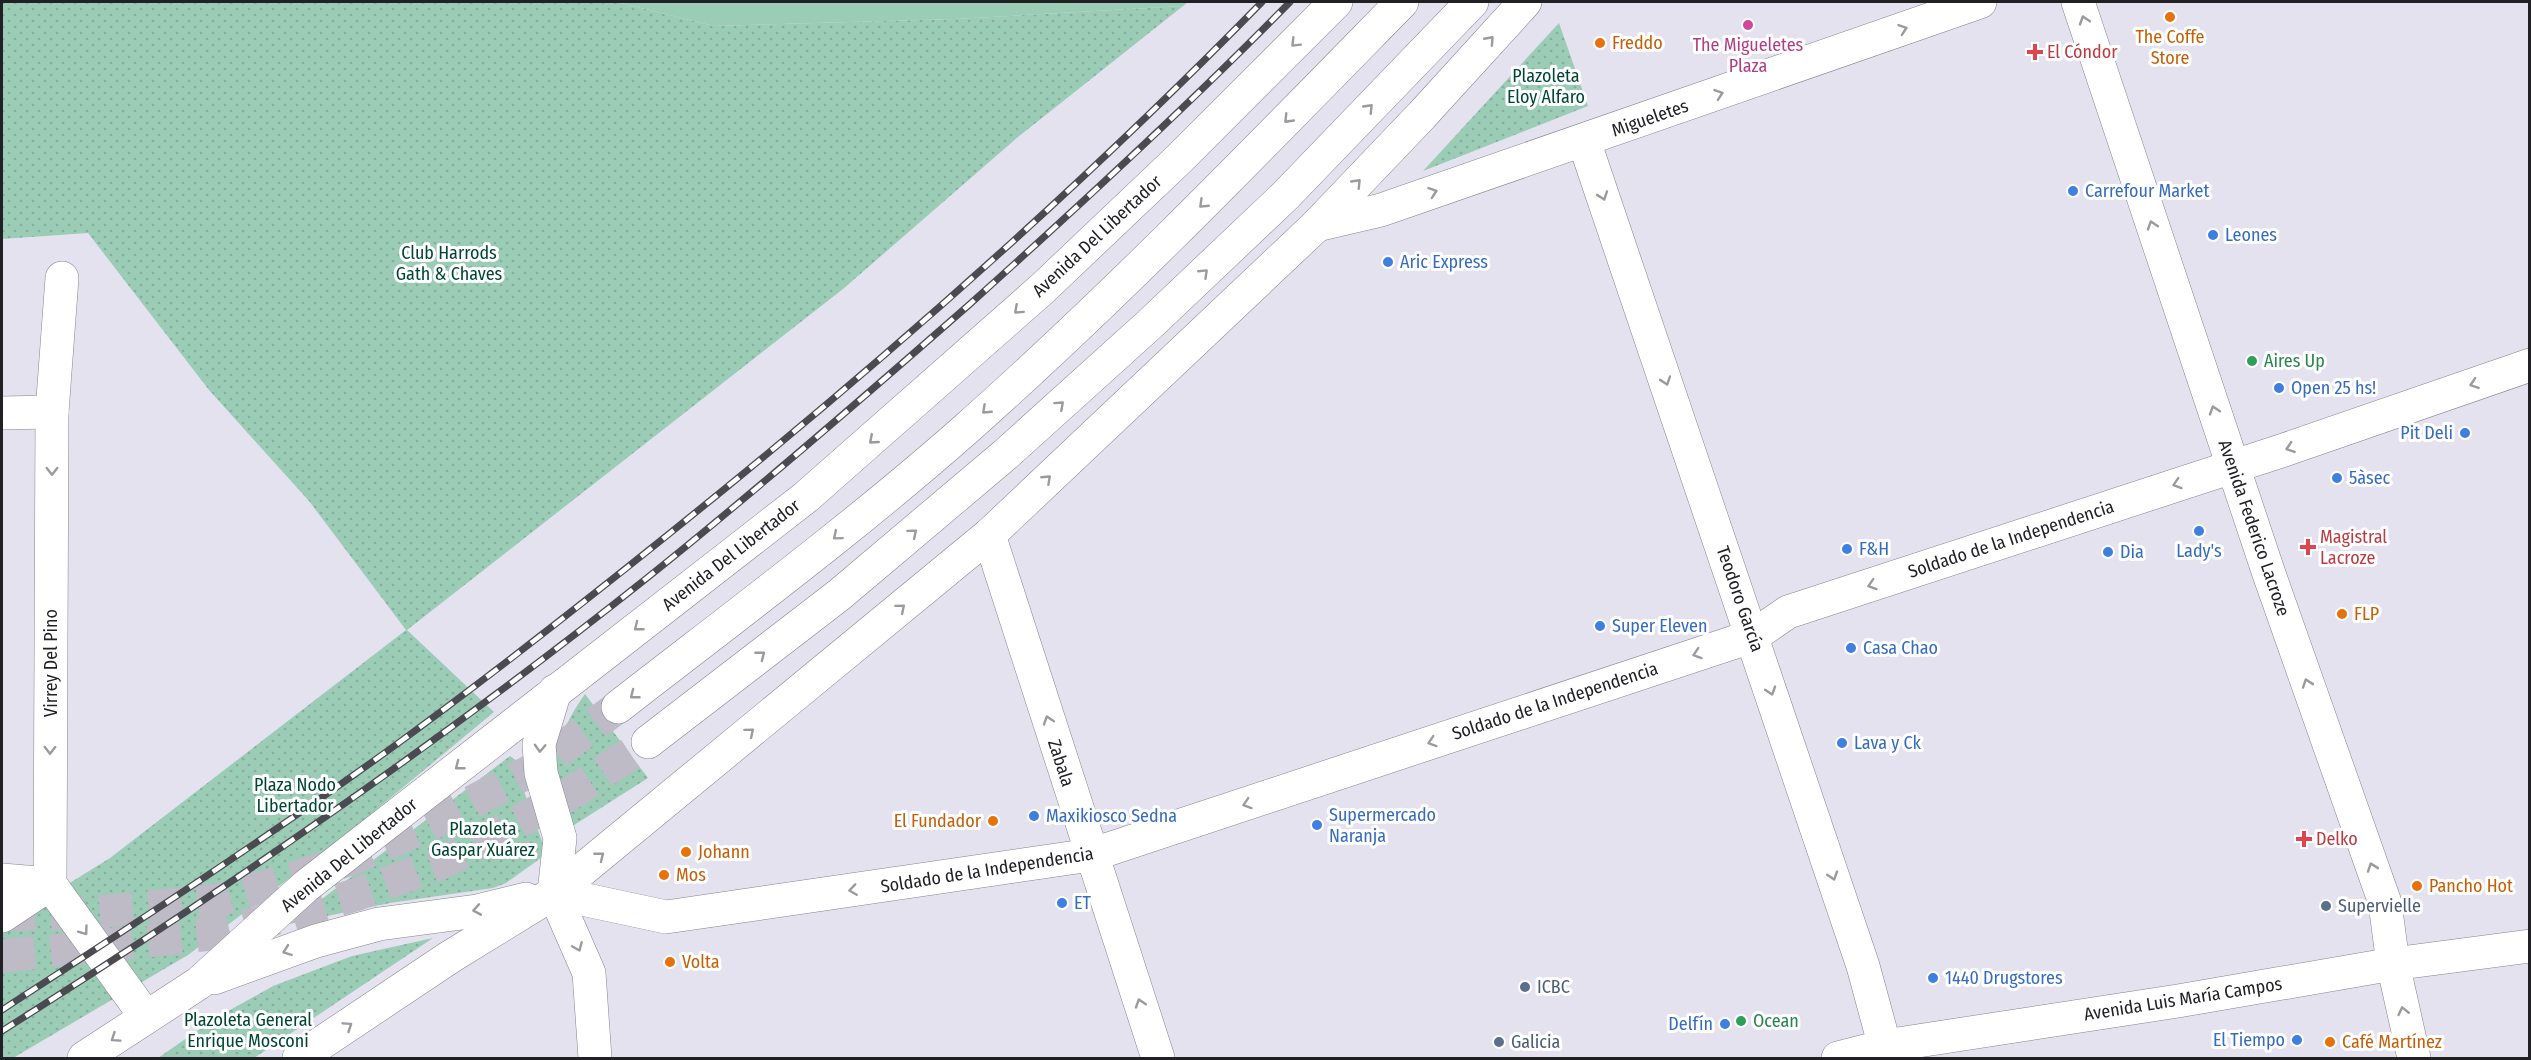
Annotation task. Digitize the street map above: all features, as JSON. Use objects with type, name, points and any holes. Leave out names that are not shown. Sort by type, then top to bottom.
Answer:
[{"type":"main road","name":"Avenida Del Libertador","points":[[84,1059],[199,983],[306,886],[807,497],[1041,289],[1180,158],[1336,2]]},
{"type":"main road","points":[[618,707],[805,562],[965,430],[1221,187],[1402,2]]},
{"type":"main road","points":[[648,742],[839,596],[1014,447],[1150,324],[1285,196],[1472,2]]},
{"type":"main road","points":[[299,1059],[450,957],[554,893],[988,535],[1317,225],[1422,116],[1525,2]]},
{"type":"main road","name":"Migueletes","points":[[1317,225],[1381,210],[1980,2]]},
{"type":"main road","name":"Avenida Federico Lacroze","points":[[2078,2],[2233,466],[2385,903],[2393,964],[2414,1059]]},
{"type":"main road","name":"Teodoro García","points":[[1584,141],[1863,966],[1887,1052]]},
{"type":"main road","name":"Virrey Del Pino","points":[[50,884],[52,412],[62,278]]},
{"type":"main road","name":"Soldado de la Independencia","points":[[554,893],[666,917],[1091,855],[1753,636],[1788,612],[2233,466],[2529,365]]},
{"type":"main road","points":[[2,413],[52,412]]},
{"type":"main road","name":"Zabala","points":[[988,535],[1158,1059]]},
{"type":"main road","points":[[555,691],[539,744],[541,773],[560,838],[554,893],[589,973],[595,1059]]},
{"type":"main road","points":[[2,880],[50,884],[146,1017]]},
{"type":"main road","points":[[2,916],[50,884]]},
{"type":"main road","points":[[199,983],[316,941],[379,924],[477,911],[554,893]]},
{"type":"main road","name":"Avenida Luis María Campos","points":[[1838,1059],[2393,964],[2529,946]]},
{"type":"green space","name":"Club Harrods Gath & Chaves","points":[[2,2],[617,2],[714,26],[955,19],[1183,6],[1018,137],[843,289],[407,630],[494,712],[336,843],[188,955],[13,1058],[2,1058],[2,925],[110,858],[406,630],[309,501],[209,390],[88,233],[2,239]]},
{"type":"green space","points":[[617,2],[1188,2],[1183,6],[955,19],[714,26]]},
{"type":"green space","name":"Plazoleta Eloy Alfaro","points":[[1559,23],[1588,106],[1423,171]]},
{"type":"green space","points":[[585,694],[648,778],[571,827],[558,781],[557,757],[565,728]]},
{"type":"green space","name":"Plazoleta Gaspar Xuárez","points":[[510,756],[517,761],[517,772],[543,844],[541,858],[506,883],[493,888],[390,903],[289,924]]},
{"type":"green space","name":"Plazoleta General Enrique Mosconi","points":[[433,938],[254,1058],[158,1058],[214,1019],[273,986],[352,956]]},
{"type":"tunnel","points":[[2,915],[100,912],[218,900],[351,859],[427,826],[532,770],[618,707]]},
{"type":"tunnel","points":[[2,956],[213,934],[286,916],[355,895],[441,863],[573,792],[648,742]]},
{"type":"railway","points":[[2,1010],[195,883],[386,752],[473,688],[643,555],[866,371],[1002,252],[1134,129],[1262,2]]},
{"type":"railway","points":[[2,1031],[167,924],[330,814],[491,698],[647,578],[810,443],[970,304],[1133,155],[1290,2]]},
{"type":"place","name":"The Coffe Store","points":[[2170,17]]},
{"type":"place","name":"The Migueletes Plaza","points":[[1748,25]]},
{"type":"place","name":"Freddo","points":[[1600,43]]},
{"type":"place","name":"El Cóndor","points":[[2035,52]]},
{"type":"place","name":"Carrefour Market","points":[[2073,191]]},
{"type":"place","name":"Leones","points":[[2213,235]]},
{"type":"place","name":"Aric Express","points":[[1388,262]]},
{"type":"place","name":"Aires Up","points":[[2252,361]]},
{"type":"place","name":"Open 25 hs!","points":[[2279,388]]},
{"type":"place","name":"Pit Deli","points":[[2465,433]]},
{"type":"place","name":"5àsec","points":[[2337,478]]},
{"type":"place","name":"Lady's","points":[[2199,531]]},
{"type":"place","name":"Magistral Lacroze","points":[[2308,547]]},
{"type":"place","name":"F&H","points":[[1847,549]]},
{"type":"place","name":"Dia","points":[[2108,552]]},
{"type":"place","name":"FLP","points":[[2342,614]]},
{"type":"place","name":"Super Eleven","points":[[1600,626]]},
{"type":"place","name":"Casa Chao","points":[[1851,648]]},
{"type":"place","name":"Lava y Ck","points":[[1842,743]]},
{"type":"place","name":"Maxikiosco Sedna","points":[[1034,816]]},
{"type":"place","name":"El Fundador","points":[[993,821]]},
{"type":"place","name":"Supermercado Naranja","points":[[1317,825]]},
{"type":"place","name":"Delko","points":[[2304,839]]},
{"type":"place","name":"Johann","points":[[686,852]]},
{"type":"place","name":"Mos","points":[[664,875]]},
{"type":"place","name":"Pancho Hot","points":[[2417,886]]},
{"type":"place","name":"ET","points":[[1062,903]]},
{"type":"place","name":"Supervielle","points":[[2326,906]]},
{"type":"place","name":"Volta","points":[[670,962]]},
{"type":"place","name":"1440 Drugstores","points":[[1933,978]]},
{"type":"place","name":"ICBC","points":[[1525,987]]},
{"type":"place","name":"Ocean","points":[[1741,1021]]},
{"type":"place","name":"Delfín","points":[[1725,1024]]},
{"type":"place","name":"El Tiempo","points":[[2297,1040]]},
{"type":"place","name":"Galicia","points":[[1499,1042]]},
{"type":"place","name":"Café Martínez","points":[[2330,1042]]},
{"type":"park label","name":"Plaza Nodo Libertador","points":[[295,795]]}]
